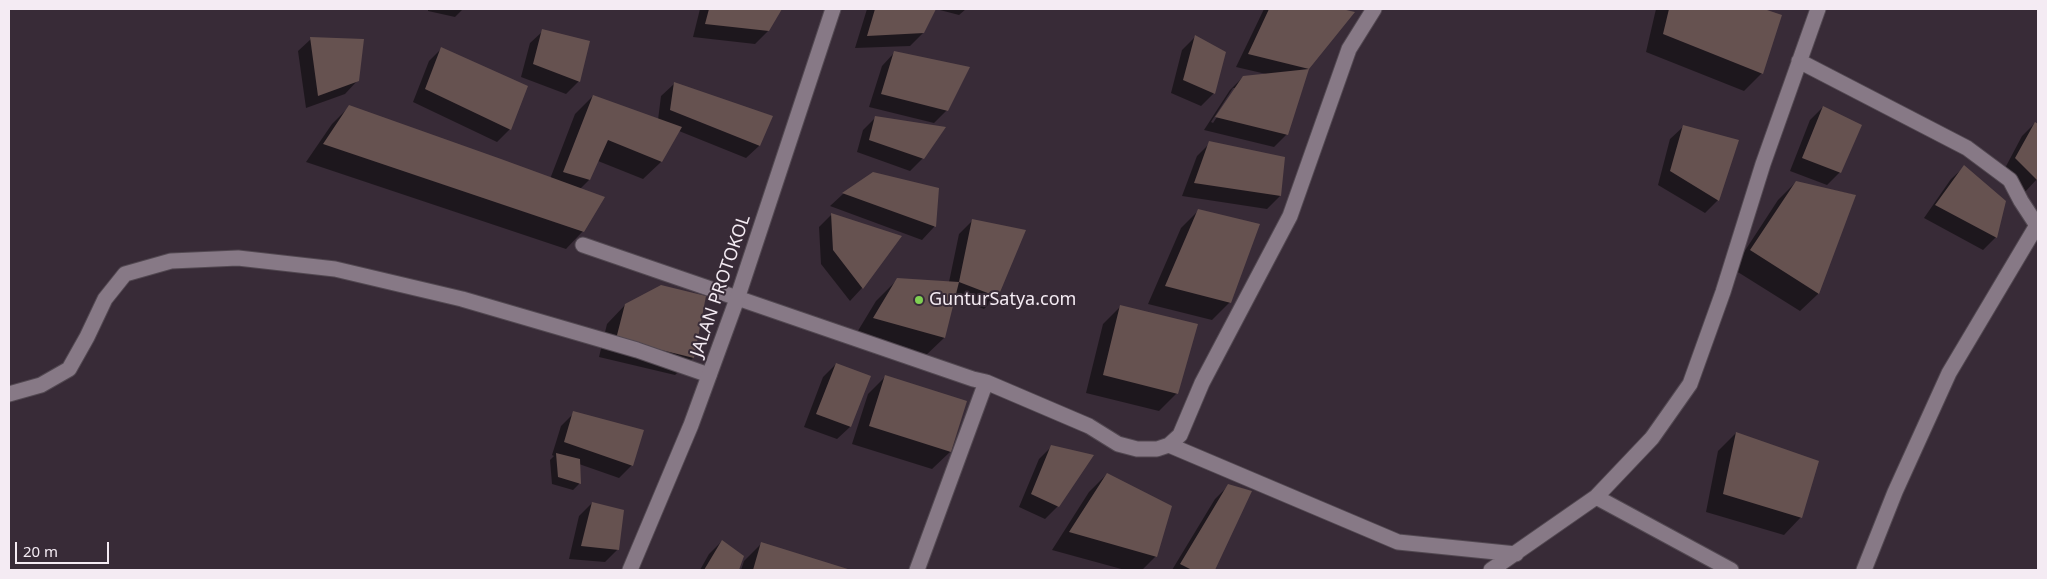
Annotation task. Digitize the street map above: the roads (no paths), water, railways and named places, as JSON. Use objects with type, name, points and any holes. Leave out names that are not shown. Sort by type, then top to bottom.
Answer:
[{"type":"street","name":"JALAN PROTOKOL","points":[[630,570],[709,375],[737,299],[833,9]]},
{"type":"street","points":[[583,246],[986,382],[1089,426],[1118,444],[1138,449],[1157,449],[1169,445],[1180,435],[1202,383],[1290,216],[1349,49],[1374,9]]},
{"type":"street","points":[[1491,570],[1596,497],[1652,438],[1690,384],[1723,292],[1763,164],[1818,9]]},
{"type":"street","points":[[1799,62],[1967,148],[2010,180],[2020,201],[2037,226],[1949,373],[1895,492],[1864,570]]},
{"type":"street","points":[[9,394],[40,386],[69,368],[105,299],[125,274],[171,261],[238,258],[335,269],[462,299],[637,350],[709,375]]},
{"type":"street","points":[[917,570],[986,382]]},
{"type":"street","points":[[1169,445],[1398,542],[1516,554]]},
{"type":"street","points":[[1596,497],[1732,570]]},
{"type":"place","name":"GunturSatya.com","points":[[919,300]]}]
